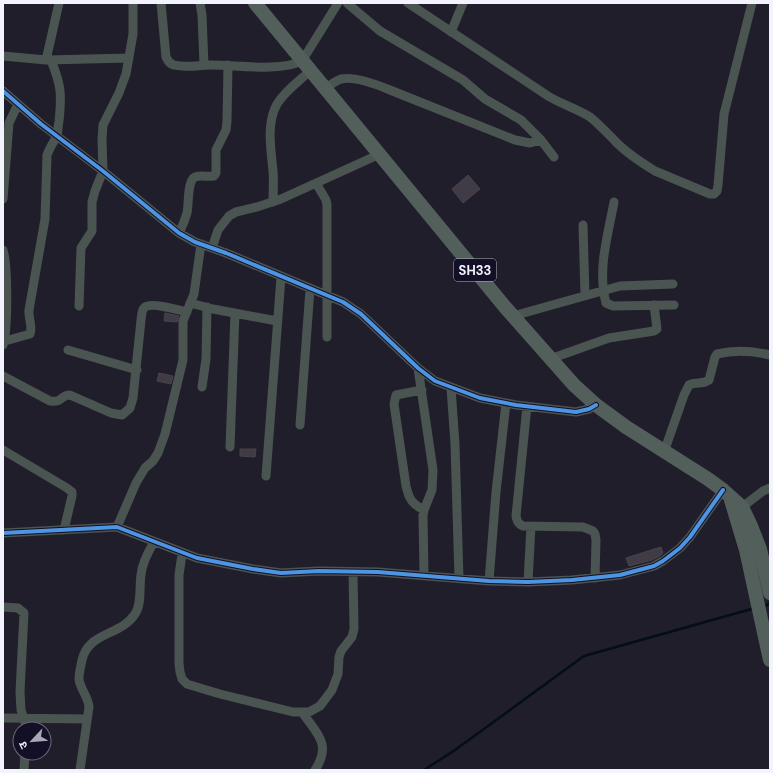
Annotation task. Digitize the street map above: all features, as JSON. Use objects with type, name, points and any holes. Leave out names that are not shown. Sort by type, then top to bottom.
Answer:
[{"type":"main road","name":"SH33","points":[[255,3],[513,316],[574,385],[596,405],[626,427],[708,479],[727,493],[742,507],[760,549],[770,593]]},
{"type":"main road","points":[[727,493],[746,550],[770,660]]},
{"type":"street","points":[[3,250],[6,263],[6,327],[4,343],[30,334],[32,330],[28,317],[45,219],[47,155],[57,136],[61,107],[61,89],[59,81],[48,60],[59,3]]},
{"type":"street","points":[[79,306],[81,248],[92,231],[92,202],[103,171],[103,125],[124,82],[132,34],[133,3]]},
{"type":"street","points":[[161,3],[166,57],[173,65],[274,67],[294,65],[306,66]]},
{"type":"street","points":[[200,3],[202,15],[204,65]]},
{"type":"street","points":[[273,202],[273,172],[270,132],[273,112],[306,66],[338,3]]},
{"type":"street","points":[[347,3],[380,31],[463,80],[485,99],[521,120],[541,140],[554,157]]},
{"type":"street","points":[[451,32],[463,3]]},
{"type":"street","points":[[411,4],[548,96],[588,116],[604,129],[623,148],[651,169],[710,194],[714,194],[718,185],[724,114],[752,3]]},
{"type":"street","points":[[3,56],[48,60],[129,58]]},
{"type":"street","points":[[179,234],[187,213],[189,191],[192,180],[199,176],[214,176],[216,173],[216,150],[226,130],[227,121],[228,65]]},
{"type":"street","points":[[325,89],[343,79],[372,83],[515,140],[530,143],[541,140]]},
{"type":"street","points":[[3,91],[179,234],[343,302],[361,314],[418,368],[435,381],[480,398],[506,403],[576,412],[589,409],[596,405]]},
{"type":"street","points":[[3,199],[9,123],[18,104]]},
{"type":"street","points":[[212,248],[218,230],[229,216],[236,212],[273,202],[380,154]]},
{"type":"street","points":[[316,182],[326,200],[327,337]]},
{"type":"street","points":[[614,202],[604,252],[603,291],[606,303],[609,305],[674,305]]},
{"type":"street","points":[[583,225],[585,296]]},
{"type":"street","points":[[117,527],[136,483],[145,468],[158,453],[166,434],[183,360],[183,321],[196,286],[201,244]]},
{"type":"street","points":[[266,476],[281,277]]},
{"type":"street","points":[[513,316],[620,286],[673,284]]},
{"type":"street","points":[[300,425],[310,289]]},
{"type":"street","points":[[550,359],[609,338],[654,331],[657,329],[657,325],[654,305]]},
{"type":"street","points":[[3,376],[50,401],[56,402],[63,397],[70,395],[111,413],[122,415],[130,408],[135,389],[142,311],[144,308],[148,306],[207,307],[277,321]]},
{"type":"street","points":[[202,387],[206,359],[207,307]]},
{"type":"street","points":[[230,447],[235,313]]},
{"type":"street","points":[[68,350],[137,370]]},
{"type":"street","points":[[664,452],[689,385],[695,383],[705,383],[709,380],[715,357],[718,354],[728,352],[750,352],[770,356]]},
{"type":"street","points":[[418,368],[434,475],[432,490],[424,510],[424,576]]},
{"type":"street","points":[[451,388],[455,444],[458,578]]},
{"type":"street","points":[[422,390],[396,395],[394,404],[408,494],[415,506],[424,510]]},
{"type":"street","points":[[489,581],[496,492],[506,403]]},
{"type":"street","points":[[527,406],[516,516],[519,524],[531,526],[583,527],[593,531],[596,540],[595,578]]},
{"type":"street","points":[[3,450],[72,492],[64,530]]},
{"type":"street","points":[[742,507],[763,491],[770,488]]},
{"type":"street","points":[[3,533],[117,527],[182,554],[253,570],[281,573],[378,572],[489,581],[528,582],[620,575],[654,566],[672,556],[727,493]]},
{"type":"street","points":[[528,582],[531,526]]},
{"type":"street","points":[[80,770],[89,701],[82,690],[79,679],[83,655],[91,642],[125,624],[135,614],[138,607],[142,568],[154,542]]},
{"type":"street","points":[[182,554],[179,575],[179,663],[182,679],[187,684],[213,692],[294,712],[309,712],[320,706],[332,690],[338,674],[339,657],[341,651],[352,637],[354,629],[353,572]]},
{"type":"street","points":[[3,607],[18,608],[24,613],[20,702],[25,721]]},
{"type":"street","points":[[302,712],[319,737],[323,747],[321,760],[315,770]]},
{"type":"street","points":[[3,718],[87,719]]},
{"type":"building","points":[[468,175],[480,189],[463,203],[452,189]]},
{"type":"building","points":[[165,313],[179,316],[177,322],[164,321]]},
{"type":"building","points":[[159,373],[173,376],[171,384],[157,381]]},
{"type":"building","points":[[240,449],[256,449],[255,457],[240,456]]},
{"type":"building","points":[[661,547],[663,553],[660,556],[652,560],[629,566],[626,558]]},
{"type":"waterway","points":[[763,606],[770,604]]},
{"type":"waterway","points":[[424,770],[455,750],[584,656],[755,608]]},
{"type":"cycle path","points":[[3,91],[41,124],[103,171],[179,233],[195,242],[226,253],[343,302],[361,314],[418,368],[435,381],[480,398],[516,405],[576,412],[589,409],[596,405]]},
{"type":"cycle path","points":[[3,533],[117,527],[197,558],[281,573],[319,571],[378,572],[489,581],[528,582],[572,580],[620,575],[654,566],[663,561],[680,548],[690,537],[723,490]]}]
